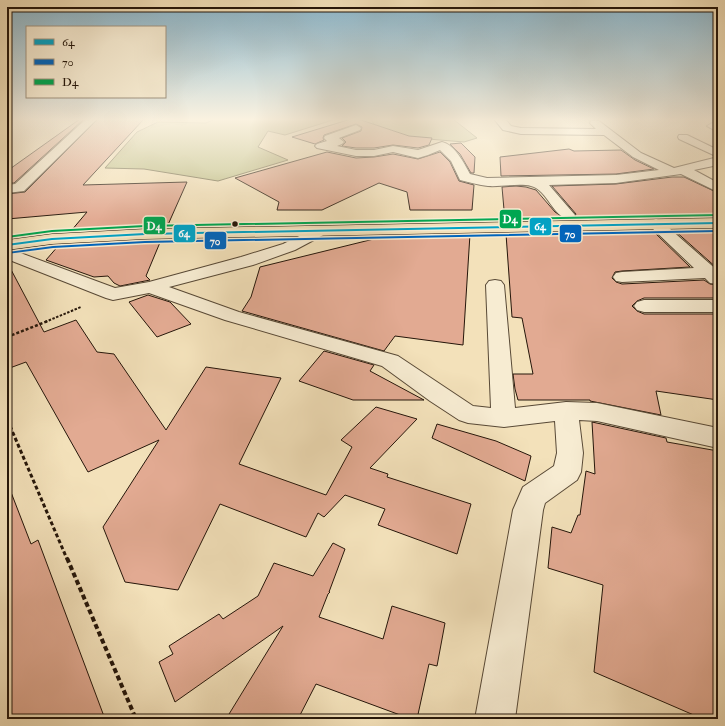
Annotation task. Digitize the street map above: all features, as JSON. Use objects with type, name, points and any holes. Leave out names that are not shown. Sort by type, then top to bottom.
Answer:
[{"type":"main road","points":[[7,232],[60,227],[156,222],[718,212]]},
{"type":"main road","points":[[7,245],[52,239],[130,235],[718,223]]},
{"type":"street","points":[[7,189],[19,188],[56,153]]},
{"type":"street","points":[[355,153],[375,153]]},
{"type":"street","points":[[412,153],[424,153]]},
{"type":"street","points":[[449,153],[456,160],[465,177],[487,182],[616,179],[679,171],[718,161]]},
{"type":"street","points":[[634,153],[718,188]]},
{"type":"street","points":[[535,182],[548,191],[568,215]]},
{"type":"street","points":[[656,224],[713,277]]},
{"type":"street","points":[[7,253],[113,294],[150,287],[254,259],[289,247],[320,231]]},
{"type":"street","points":[[622,277],[713,277]]},
{"type":"street","points":[[495,285],[504,418]]},
{"type":"street","points":[[150,287],[232,316],[390,362],[468,414],[504,418],[566,412],[597,412],[718,438]]},
{"type":"street","points":[[644,306],[718,306]]},
{"type":"street","points":[[495,719],[528,510],[533,496],[568,472],[570,453],[566,412]]},
{"type":"path","points":[[7,337],[113,294]]},
{"type":"path","points":[[7,419],[136,719]]},
{"type":"path","points":[[7,437],[13,434]]},
{"type":"green space","points":[[118,153],[272,153],[288,160],[218,181],[144,169],[105,168]]},
{"type":"building","points":[[32,153],[47,153],[14,183],[7,183],[7,171]]},
{"type":"building","points":[[64,153],[113,153],[83,185],[187,182],[167,227],[71,231],[87,212],[7,219],[7,194],[25,192]]},
{"type":"building","points":[[324,153],[356,158],[393,154],[418,159],[441,153],[450,162],[459,181],[474,185],[472,210],[410,210],[407,192],[379,183],[322,210],[277,210],[279,202],[235,178]]},
{"type":"building","points":[[459,153],[471,153],[475,157],[474,173],[471,173]]},
{"type":"building","points":[[536,153],[625,153],[635,160],[654,169],[616,174],[501,176],[500,157]]},
{"type":"building","points":[[672,177],[684,177],[718,193],[718,217],[573,219],[576,214],[552,186],[616,184]]},
{"type":"building","points":[[516,186],[536,190],[555,212],[566,219],[505,221],[502,187]]},
{"type":"building","points":[[674,230],[718,230],[718,269]]},
{"type":"building","points":[[653,231],[690,267],[622,271],[615,272],[612,278],[616,282],[622,284],[704,280],[710,284],[718,285],[718,298],[644,298],[637,301],[632,306],[637,311],[644,314],[718,314],[718,400],[656,391],[661,415],[590,400],[518,400],[513,374],[533,374],[522,318],[512,317],[506,234]]},
{"type":"building","points":[[470,234],[463,345],[395,336],[384,351],[242,311],[251,297],[260,267],[382,237]]},
{"type":"building","points":[[161,240],[146,276],[150,280],[120,286],[114,283],[108,276],[94,277],[46,260],[59,245]]},
{"type":"building","points":[[7,262],[44,332],[76,320],[97,352],[114,354],[166,430],[206,367],[281,378],[239,464],[326,495],[352,447],[341,440],[376,407],[417,419],[370,468],[388,474],[387,477],[471,504],[457,554],[378,525],[385,509],[345,495],[324,517],[318,513],[306,537],[220,504],[178,590],[125,582],[103,527],[159,440],[88,472],[26,362],[7,369]]},
{"type":"building","points":[[148,295],[170,302],[191,324],[157,337],[129,302]]},
{"type":"building","points":[[324,351],[374,365],[370,371],[424,400],[353,400],[299,381]]},
{"type":"building","points":[[592,422],[666,438],[667,442],[718,451],[718,719],[703,719],[594,672],[603,585],[548,568],[552,527],[571,533],[578,515],[580,515],[586,471],[595,474]]},
{"type":"building","points":[[437,424],[496,441],[531,456],[525,481],[432,438]]},
{"type":"building","points":[[9,487],[31,544],[38,540],[105,719],[7,719],[7,488]]},
{"type":"building","points":[[333,543],[345,549],[330,592],[319,617],[383,639],[392,606],[445,623],[437,666],[429,664],[417,719],[411,719],[316,684],[298,719],[226,719],[283,626],[175,702],[159,662],[173,654],[169,646],[219,614],[223,619],[258,596],[274,563],[313,576]]},
{"type":"transit line","name":"D4","points":[[7,237],[52,231],[145,226],[718,215]]},
{"type":"transit line","name":"64","points":[[7,245],[52,239],[145,234],[718,223]]},
{"type":"transit line","name":"70","points":[[8,253],[53,247],[145,242],[718,231]]}]
